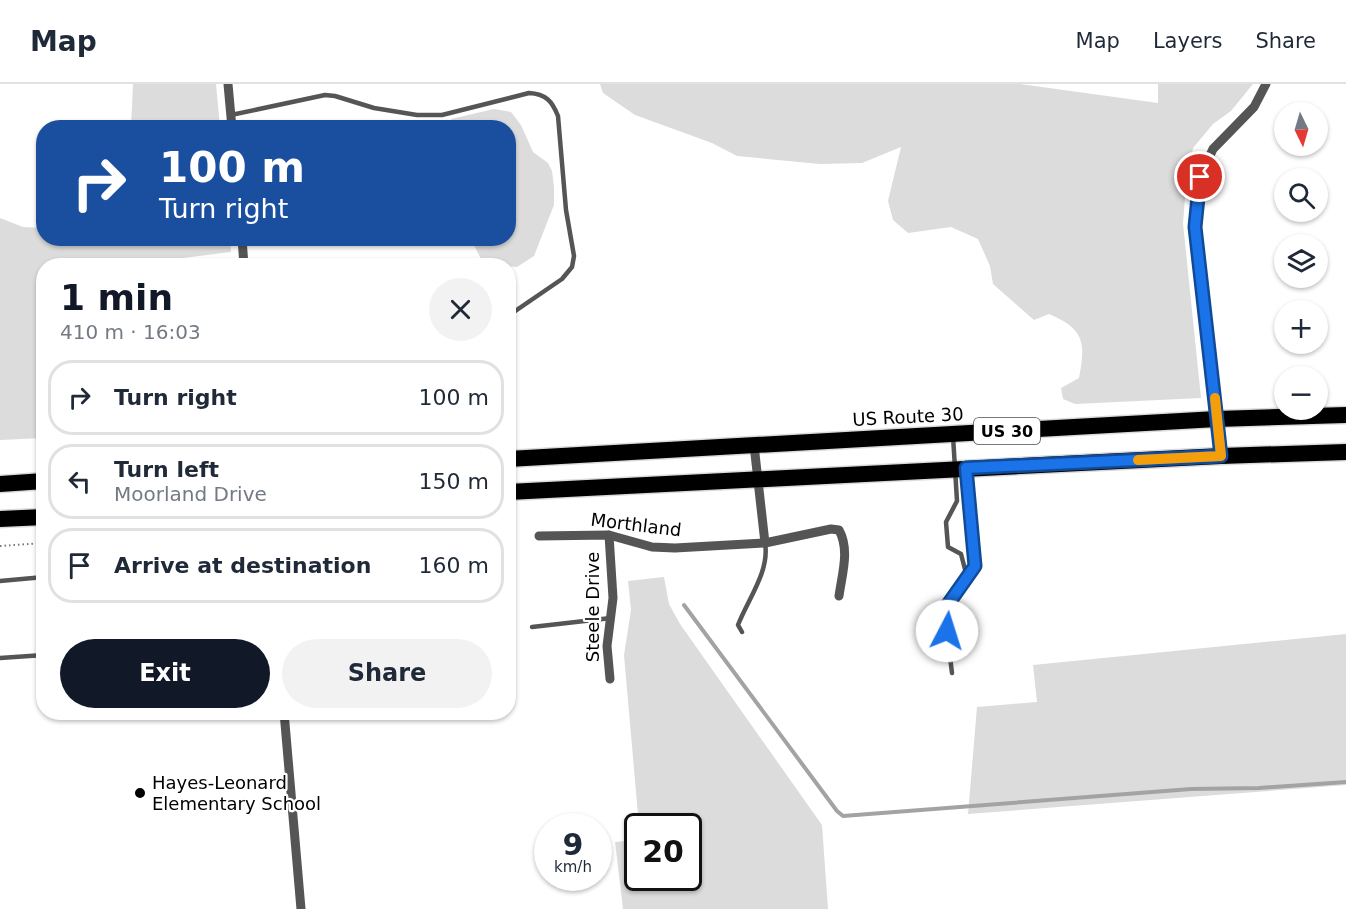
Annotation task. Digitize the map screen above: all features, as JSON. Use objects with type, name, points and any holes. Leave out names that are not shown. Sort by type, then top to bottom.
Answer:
[{"type":"highway","name":"US Route 30","points":[[516,459],[1217,419],[1346,415]]},
{"type":"highway","name":"US 30","points":[[516,492],[1221,456],[1346,452]]},
{"type":"highway","points":[[0,484],[36,482]]},
{"type":"highway","points":[[0,519],[36,517]]},
{"type":"street","points":[[228,84],[231,120]]},
{"type":"street","points":[[1221,456],[1195,227],[1200,177],[1213,149],[1254,107],[1266,84]]},
{"type":"street","points":[[754,445],[765,543]]},
{"type":"street","name":"Morthland","points":[[539,536],[609,535],[652,547],[675,548],[765,543],[831,529],[839,530],[846,549],[839,596]]},
{"type":"street","name":"Steele Drive","points":[[609,535],[613,598],[607,646],[610,679]]},
{"type":"street","points":[[285,720],[301,909]]},
{"type":"lane","points":[[231,114],[325,95],[374,108],[417,115],[442,115],[529,93],[541,93],[547,97],[554,105],[558,116],[566,210],[574,256],[573,267],[553,286],[516,311]]},
{"type":"lane","points":[[952,673],[944,610],[975,566],[953,434]]},
{"type":"lane","points":[[960,469],[957,501],[946,522],[948,547],[961,554],[967,577]]},
{"type":"lane","points":[[742,632],[738,625],[764,566],[767,556],[765,543]]},
{"type":"lane","points":[[0,581],[36,578]]},
{"type":"lane","points":[[532,627],[584,619],[611,618]]},
{"type":"lane","points":[[0,658],[36,656]]},
{"type":"path","points":[[0,546],[36,544]]},
{"type":"shaded area","points":[[133,84],[216,84],[219,120],[131,120]]},
{"type":"shaded area","points":[[600,84],[1020,84],[1158,103],[1158,84],[1253,84],[1231,111],[1213,124],[1193,148],[1186,185],[1183,223],[1201,398],[1075,404],[1063,399],[1061,388],[1079,378],[1082,346],[1076,331],[1049,314],[1034,320],[993,284],[990,266],[978,239],[951,227],[908,233],[893,220],[888,201],[901,147],[862,163],[820,164],[737,156],[712,143],[635,115],[603,93]]},
{"type":"shaded area","points":[[494,109],[511,112],[521,125],[533,152],[548,163],[552,171],[554,205],[534,256],[517,267],[516,258],[480,258],[474,246],[516,246],[516,120],[451,119]]},
{"type":"shaded area","points":[[0,218],[23,227],[36,228],[36,246],[231,246],[231,252],[183,258],[36,258],[36,438],[0,440]]},
{"type":"shaded area","points":[[664,577],[669,604],[680,624],[822,825],[828,909],[623,909],[615,842],[624,841],[624,891],[702,891],[702,813],[638,813],[624,655],[631,610],[628,581]]},
{"type":"shaded area","points":[[1346,634],[1346,785],[968,814],[977,707],[1037,702],[1033,665]]},
{"type":"waterway","points":[[684,605],[843,816],[1191,789],[1259,788],[1346,782]]},
{"type":"slow traffic","points":[[1138,460],[1221,456],[1215,398]]},
{"type":"place","name":"Hayes-Leonard Elementary School","points":[[140,793]]},
{"type":"route","points":[[947,631],[944,610],[975,566],[966,468],[1221,456],[1195,227],[1200,177]]}]
